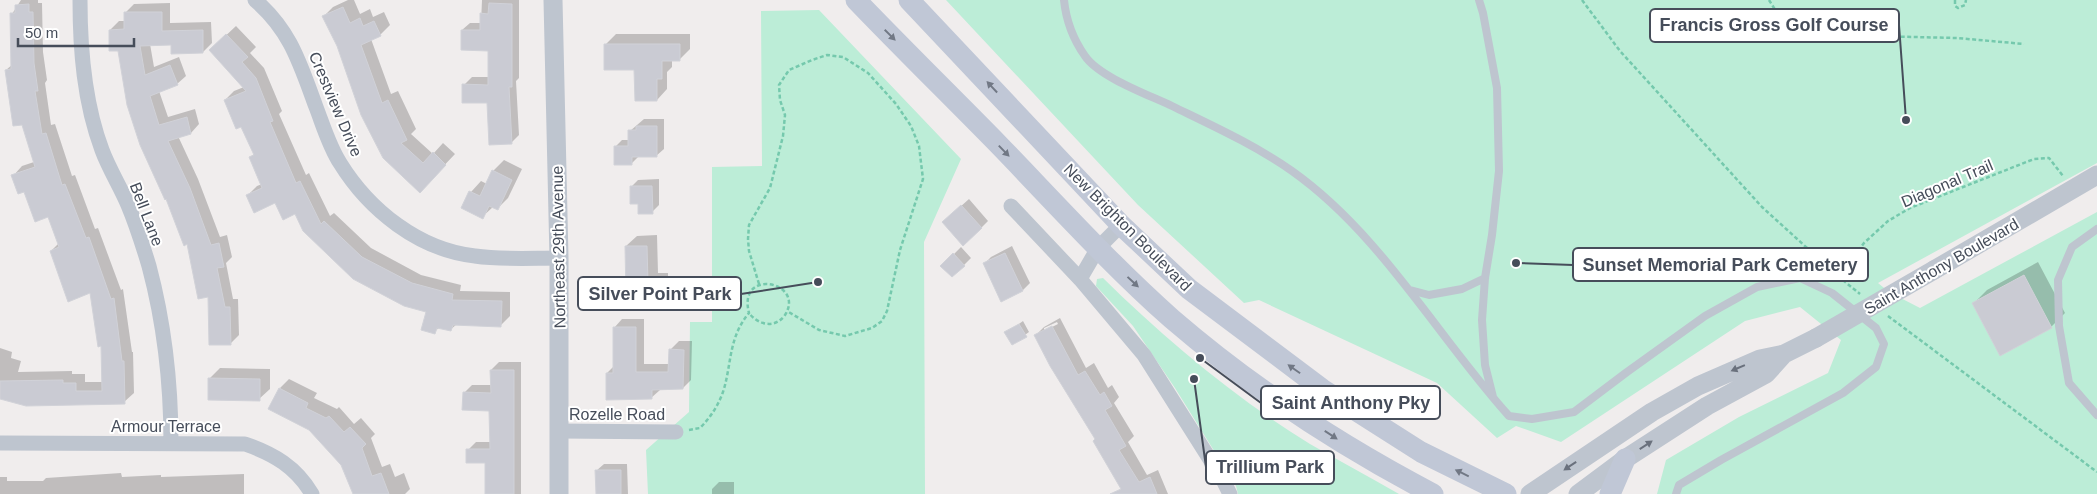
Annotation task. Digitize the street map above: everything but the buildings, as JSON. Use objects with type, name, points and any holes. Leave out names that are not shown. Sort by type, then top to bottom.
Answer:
[{"type":"main road","name":"New Brighton Boulevard","points":[[856,0],[1098,248],[1172,319],[1229,364],[1344,444],[1433,494]]},
{"type":"main road","name":"New Brighton Boulevard","points":[[909,0],[1121,225],[1189,289],[1322,389],[1420,452],[1506,494]]},
{"type":"main road","points":[[1610,494],[1625,459]]},
{"type":"street","name":"Bell Lane","points":[[80,0],[82,62],[90,105],[102,149],[128,205],[148,265],[163,328],[171,392],[171,443]]},
{"type":"street","name":"Crestview Drive","points":[[255,0],[272,14],[290,41],[339,161],[358,189],[383,214],[410,233],[441,248],[475,256],[559,258]]},
{"type":"street","name":"Northeast 29th Avenue","points":[[553,0],[559,258],[559,494]]},
{"type":"street","name":"Saint Anthony Boulevard","points":[[1530,494],[1652,412],[1698,386],[1760,358],[1784,354],[1816,338],[2097,175]]},
{"type":"street","points":[[1011,206],[1080,279],[1144,355],[1224,480],[1230,494]]},
{"type":"street","points":[[1080,279],[1098,248],[1121,225]]},
{"type":"street","name":"Saint Anthony Boulevard","points":[[1578,494],[1625,459],[1707,406],[1766,374],[1784,354]]},
{"type":"street","name":"Rozelle Road","points":[[559,431],[676,432]]},
{"type":"street","name":"Armour Terrace","points":[[0,443],[245,444],[266,451],[287,464],[304,480],[312,494]]},
{"type":"lane","points":[[1064,0],[1066,20],[1086,57],[1115,80],[1230,134],[1292,171],[1345,215],[1410,290],[1474,377],[1509,416],[1532,419],[1574,412],[1705,316],[1756,287],[1800,278],[1832,293],[1876,328],[1884,344],[1876,367],[1844,393],[1721,460],[1680,486],[1676,494]]},
{"type":"lane","points":[[1479,0],[1497,88],[1500,171],[1485,278],[1482,320],[1486,365],[1494,399]]},
{"type":"lane","points":[[2097,229],[2072,247],[2058,280],[2059,326],[2069,383],[2097,414]]},
{"type":"lane","points":[[1410,290],[1429,294],[1462,289],[1485,278]]},
{"type":"path","points":[[1582,0],[1620,52],[1762,207],[1865,298]]},
{"type":"path","points":[[1768,0],[1779,16],[1788,20],[1855,34],[1888,38],[1957,38],[2024,44]]},
{"type":"path","points":[[1956,0],[1955,6],[1958,8],[1965,5],[1966,0]]},
{"type":"path","points":[[759,284],[749,251],[749,225],[770,188],[784,136],[785,115],[780,100],[779,85],[789,70],[828,55],[843,57],[868,74],[896,104],[911,126],[919,146],[923,179],[900,250],[887,311],[882,321],[872,328],[845,336],[819,330],[787,311]]},
{"type":"path","name":"Diagonal Trail","points":[[1839,277],[1864,243],[1888,221],[1910,208],[2034,159],[2049,158],[2064,177],[2070,190]]},
{"type":"path","points":[[768,283],[780,286],[788,300],[787,311],[782,318],[774,323],[763,324],[754,319],[749,313],[747,305],[748,296],[759,284],[768,283]]},
{"type":"path","points":[[676,432],[700,428],[710,417],[722,393],[732,344],[742,322],[749,313]]},
{"type":"path","points":[[1886,314],[2097,472]]},
{"type":"green space","points":[[946,0],[2097,0],[2097,163],[1878,283],[1889,292],[1920,308],[2097,212],[2097,494],[1657,494],[1666,460],[1739,417],[1828,373],[1841,340],[1800,307],[1745,321],[1561,442],[1516,426],[1497,438],[1437,383],[1259,300],[1244,303],[1138,205]]},
{"type":"green space","points":[[819,10],[961,159],[924,242],[925,494],[648,494],[646,450],[689,412],[690,322],[712,322],[712,167],[762,166],[761,11]]},
{"type":"green space","points":[[1103,278],[1176,345],[1255,407],[1310,444],[1399,494],[1238,494],[1236,486],[1175,388],[1133,326],[1096,286],[1097,279]]},
{"type":"place","name":"Francis Gross Golf Course","points":[[1906,120]]},
{"type":"place","name":"Sunset Memorial Park Cemetery","points":[[1516,263]]},
{"type":"place","name":"Silver Point Park","points":[[818,282]]},
{"type":"place","name":"Saint Anthony Pky","points":[[1200,358]]},
{"type":"place","name":"Trillium Park","points":[[1194,379]]}]
